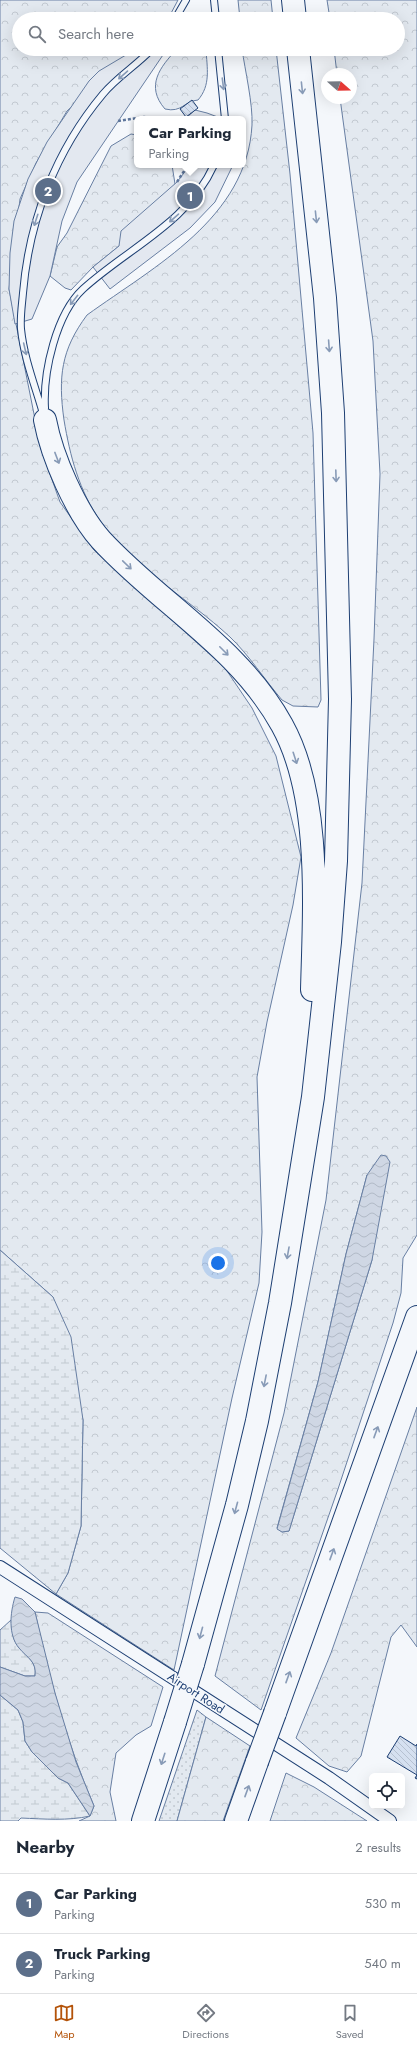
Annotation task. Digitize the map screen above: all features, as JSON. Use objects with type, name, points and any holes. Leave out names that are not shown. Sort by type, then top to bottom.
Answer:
[{"type":"highway","points":[[293,0],[294,12]]},
{"type":"highway","points":[[143,1821],[193,1664],[237,1505],[257,1421],[280,1303],[310,1112],[322,1023],[334,890],[340,779],[340,699],[335,453],[330,354],[299,56]]},
{"type":"highway","points":[[45,420],[48,435],[68,488],[100,539],[147,584],[213,640],[243,670],[264,697],[282,725],[294,754],[303,785],[310,818],[313,925],[310,1112]]},
{"type":"highway","points":[[236,1821],[417,1317]]},
{"type":"street","name":"Airport Road","points":[[0,1567],[329,1778],[390,1821]]},
{"type":"lane","points":[[178,12],[186,0]]},
{"type":"lane","points":[[214,0],[215,12]]},
{"type":"lane","points":[[45,420],[24,348],[21,328],[24,285],[32,234],[54,171],[76,130],[104,93],[144,56]]},
{"type":"lane","points":[[219,56],[225,116]]},
{"type":"lane","points":[[45,420],[44,399],[50,360],[55,340],[69,307],[83,290],[161,229],[191,202],[203,187],[212,168]]},
{"type":"path","points":[[118,121],[134,119]]},
{"type":"path","points":[[177,182],[186,168]]},
{"type":"green space","points":[[0,0],[178,0],[172,12],[12,12],[12,56],[126,56],[67,111],[36,163],[20,199],[9,289],[41,449],[60,502],[94,550],[225,668],[252,708],[276,756],[301,857],[293,905],[267,1022],[257,1077],[262,1232],[259,1283],[232,1398],[174,1670],[56,1594],[68,1573],[81,1526],[83,1420],[53,1297],[0,1250]]},
{"type":"green space","points":[[238,0],[271,0],[272,12],[239,12]]},
{"type":"green space","points":[[327,0],[417,0],[417,1235],[403,1258],[401,1293],[393,1323],[338,1489],[261,1710],[215,1676],[284,1413],[326,1200],[362,883],[374,639],[380,474],[373,341],[341,104],[357,104],[357,68],[336,68],[335,56],[405,56],[405,12],[329,12]],"holes":[[[367,1175],[372,1260],[289,1531],[282,1532],[277,1528],[318,1382],[346,1254]]]},
{"type":"green space","points":[[171,56],[206,56],[207,82],[198,100],[189,102],[179,108],[171,110],[165,109],[159,101],[156,92],[156,85],[157,77]]},
{"type":"green space","points":[[243,56],[277,56],[290,174],[313,433],[321,700],[318,707],[293,706],[282,700],[250,659],[230,637],[145,569],[114,539],[93,510],[81,486],[69,447],[62,405],[62,377],[67,352],[78,328],[87,315],[168,258],[193,236],[216,213],[234,187],[242,168],[246,168],[246,158],[252,125],[250,97]]},
{"type":"green space","points":[[131,134],[134,134],[134,168],[172,168],[175,184],[119,246],[93,267],[71,290],[65,288],[50,276],[57,247],[67,233],[111,146]]},
{"type":"green space","points":[[0,1250],[53,1297],[71,1337],[83,1420],[81,1526],[68,1573],[56,1594],[0,1548]]},
{"type":"green space","points":[[417,1407],[417,1647],[401,1625],[391,1637],[361,1756],[347,1772],[329,1766],[296,1738],[331,1653]]},
{"type":"green space","points":[[35,1612],[48,1613],[163,1687],[151,1726],[136,1735],[116,1753],[110,1792],[116,1821],[79,1821],[90,1816],[94,1806],[67,1735],[46,1661]]},
{"type":"green space","points":[[11,1620],[12,1632],[16,1644],[34,1665],[35,1676],[25,1676],[0,1667],[0,1630]]},
{"type":"green space","points":[[0,1695],[18,1710],[23,1722],[25,1741],[32,1752],[58,1778],[68,1783],[90,1816],[65,1819],[21,1818],[18,1821],[0,1821]]},
{"type":"green space","points":[[197,1710],[206,1717],[177,1821],[159,1821]]},
{"type":"green space","points":[[206,1717],[250,1746],[223,1821],[177,1821]]},
{"type":"green space","points":[[250,1746],[253,1749],[227,1821],[223,1821]]},
{"type":"green space","points":[[286,1773],[314,1787],[367,1821],[270,1821]]},
{"type":"shaded area","points":[[124,56],[162,56],[77,182],[62,221],[50,276],[32,319],[15,324],[9,289],[10,253],[14,221],[28,179],[47,142],[89,81],[99,71]]},
{"type":"shaded area","points":[[195,110],[215,116],[188,116]]},
{"type":"shaded area","points":[[188,168],[232,168],[215,202],[190,228],[110,289],[93,267],[119,246],[121,231],[177,182]]},
{"type":"water","points":[[381,1155],[386,1156],[390,1162],[372,1260],[289,1531],[282,1532],[277,1529],[318,1382],[346,1254],[367,1175]]},
{"type":"water","points":[[15,1597],[22,1599],[35,1612],[55,1693],[76,1762],[94,1806],[90,1816],[68,1783],[58,1778],[32,1752],[25,1741],[23,1722],[18,1710],[0,1695],[0,1667],[25,1676],[35,1676],[33,1663],[15,1643],[13,1637],[11,1617]]},
{"type":"building","points":[[192,100],[198,108],[187,116],[185,116],[180,109]]},
{"type":"building","points":[[400,1736],[416,1746],[417,1744],[417,1775],[387,1757]]},
{"type":"place","name":"Truck Parking","points":[[48,191]]},
{"type":"place","name":"Car Parking","points":[[190,196]]}]
